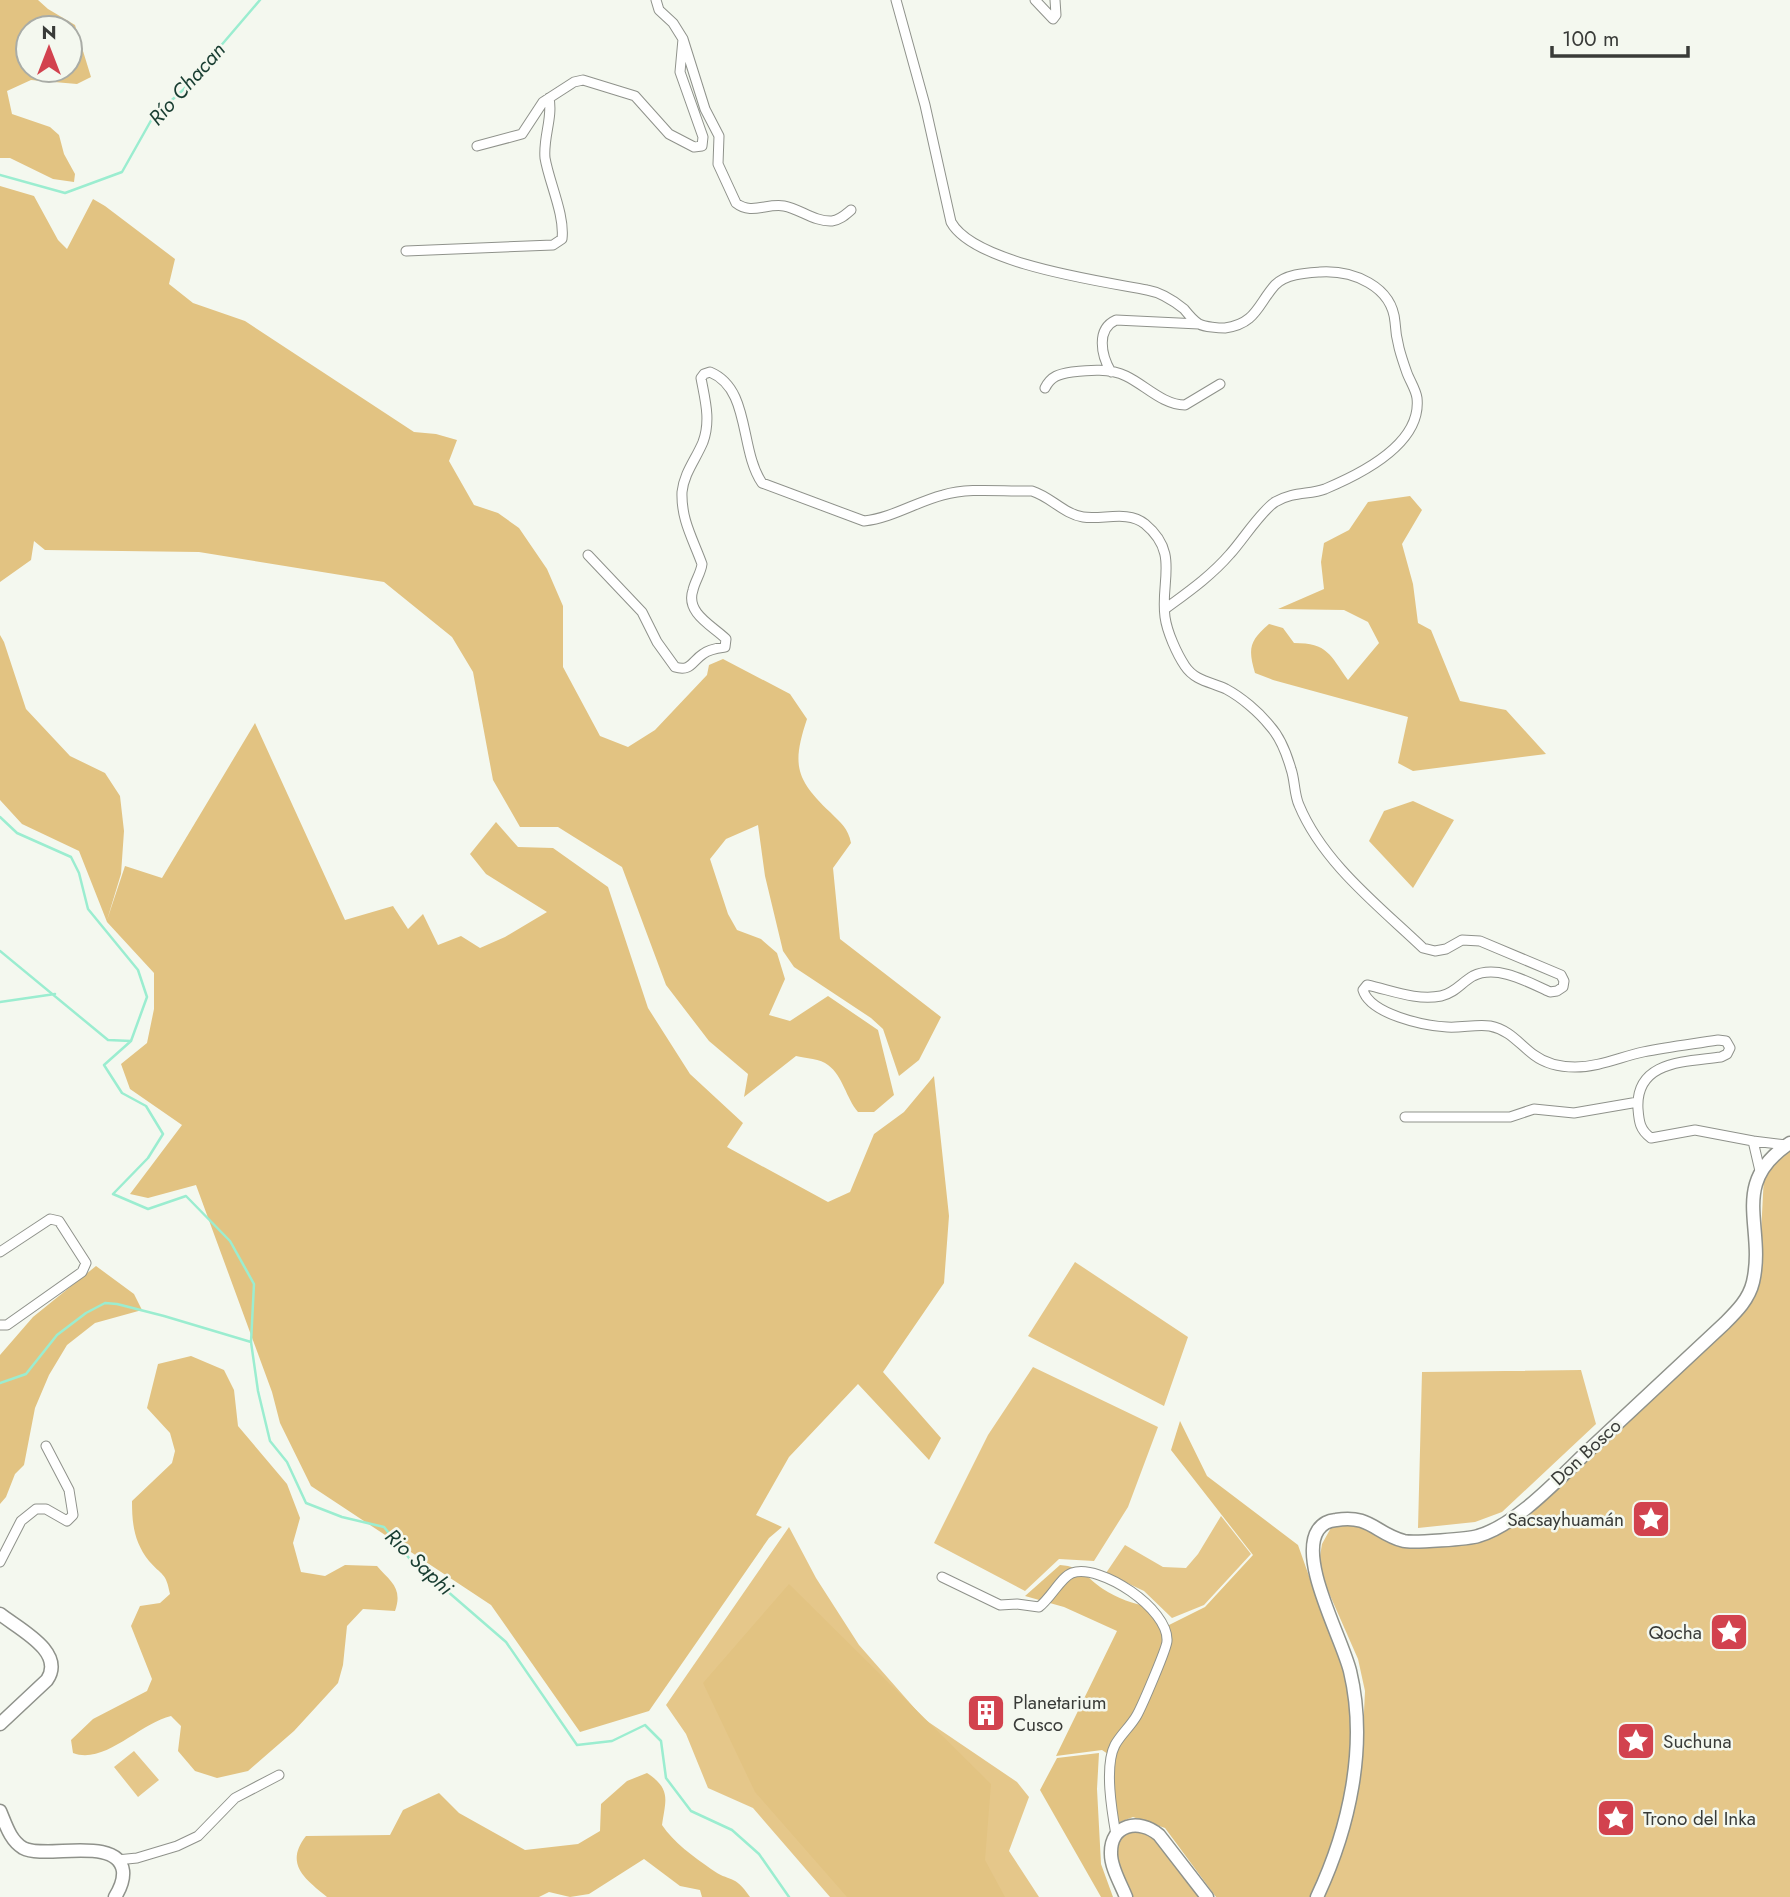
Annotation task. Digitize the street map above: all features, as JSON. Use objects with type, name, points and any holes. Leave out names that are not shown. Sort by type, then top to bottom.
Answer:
[{"type":"street","points":[[656,0],[659,9],[673,23],[682,39],[705,109],[719,136],[718,164],[736,202],[749,209],[770,205],[787,206],[831,221],[841,219],[851,210]]},
{"type":"street","points":[[896,0],[925,105],[946,204],[956,231],[988,251],[1071,276],[1152,290],[1177,304],[1199,324]]},
{"type":"street","points":[[1035,0],[1052,19],[1056,15],[1055,0]]},
{"type":"street","points":[[477,146],[522,134],[549,98],[574,82],[592,82],[635,96],[669,134],[694,147],[702,146],[703,137],[680,72],[682,39]]},
{"type":"street","points":[[406,251],[553,245],[562,239],[562,226],[545,159],[551,115],[549,98]]},
{"type":"street","points":[[1111,372],[1104,356],[1102,341],[1102,333],[1109,323],[1116,320],[1199,324],[1224,328],[1247,321],[1260,309],[1276,283],[1290,276],[1331,273],[1367,281],[1383,293],[1394,310],[1396,342],[1417,398],[1413,427],[1399,445],[1381,460],[1323,490],[1297,492],[1273,503],[1217,568],[1165,608]]},
{"type":"street","points":[[589,555],[642,612],[657,642],[675,667],[687,669],[693,666],[700,655],[725,647],[726,639],[704,622],[692,603],[691,595],[702,564],[690,538],[682,492],[684,479],[703,441],[707,425],[708,411],[701,378],[710,372],[731,387],[737,398],[747,447],[762,483],[864,521],[880,519],[940,495],[956,492],[1032,491],[1080,517],[1126,516],[1136,519],[1147,526],[1166,552],[1167,625],[1185,666],[1194,676],[1225,689],[1244,701],[1271,726],[1292,769],[1298,803],[1314,832],[1339,867],[1423,948],[1434,951],[1446,949],[1462,940],[1480,940],[1561,975],[1564,981],[1563,987],[1550,992],[1510,975],[1488,972],[1476,975],[1454,991],[1441,996],[1426,997],[1367,985],[1363,990],[1369,1002],[1380,1009],[1418,1022],[1445,1027],[1492,1027],[1508,1032],[1534,1055],[1560,1066],[1578,1067],[1642,1052],[1726,1041],[1730,1048],[1727,1054],[1673,1063],[1650,1074],[1643,1083],[1638,1102],[1639,1124],[1643,1133],[1651,1138],[1695,1130],[1753,1141],[1788,1144]]},
{"type":"street","points":[[1045,388],[1052,377],[1062,373],[1111,372],[1124,375],[1177,405],[1192,402],[1220,384]]},
{"type":"street","points":[[1405,1117],[1517,1116],[1534,1109],[1574,1113],[1638,1102]]},
{"type":"street","points":[[1753,1141],[1760,1171]]},
{"type":"street","points":[[1760,1171],[1788,1144]]},
{"type":"street","name":"Don Bosco","points":[[1317,1897],[1333,1864],[1346,1817],[1354,1773],[1356,1720],[1349,1668],[1313,1567],[1317,1532],[1327,1522],[1352,1518],[1360,1519],[1406,1542],[1478,1536],[1519,1514],[1743,1304],[1754,1275],[1753,1194],[1760,1171]]},
{"type":"street","points":[[0,1252],[50,1219],[59,1221],[86,1263],[82,1272],[7,1325],[0,1325]]},
{"type":"street","points":[[0,1562],[21,1521],[36,1509],[46,1509],[67,1521],[73,1515],[69,1490],[46,1446]]},
{"type":"street","points":[[942,1577],[1000,1605],[1039,1606],[1048,1601],[1068,1574],[1083,1570],[1103,1576],[1138,1596],[1165,1626],[1167,1642],[1137,1714],[1114,1747],[1109,1789],[1116,1835],[1111,1857],[1126,1897]]},
{"type":"street","points":[[0,1724],[52,1673],[48,1653],[34,1640],[3,1620]]},
{"type":"street","points":[[117,1860],[137,1858],[177,1846],[198,1836],[235,1798],[279,1775]]},
{"type":"street","points":[[0,1811],[9,1833],[25,1849],[46,1853],[96,1851],[117,1860],[122,1866],[123,1879],[115,1897]]},
{"type":"street","points":[[1116,1835],[1128,1826],[1150,1828],[1159,1835],[1207,1897]]},
{"type":"shaded area","points":[[0,0],[38,0],[56,14],[14,14],[14,84],[22,84],[7,91],[12,114],[50,127],[59,135],[64,154],[75,174],[74,182],[53,179],[10,158],[0,158]]},
{"type":"shaded area","points":[[84,54],[91,77],[84,80]]},
{"type":"shaded area","points":[[0,186],[34,196],[58,240],[67,249],[93,199],[175,259],[169,284],[193,303],[245,321],[414,432],[457,440],[449,461],[474,505],[498,513],[519,528],[547,569],[563,606],[563,667],[600,736],[628,747],[655,730],[707,675],[709,665],[723,659],[790,694],[807,719],[798,759],[803,780],[818,800],[844,826],[851,843],[833,868],[840,939],[941,1017],[919,1060],[899,1076],[883,1029],[871,1018],[794,967],[783,951],[765,876],[758,825],[726,839],[710,859],[728,914],[737,930],[761,939],[777,953],[785,979],[769,1015],[790,1021],[828,996],[878,1030],[894,1095],[874,1112],[858,1112],[841,1081],[828,1065],[796,1056],[744,1097],[748,1074],[709,1041],[666,985],[622,867],[558,827],[520,827],[493,780],[473,672],[452,637],[384,582],[199,552],[45,550],[34,541],[31,560],[0,582]]},
{"type":"shaded area","points":[[1410,496],[1422,510],[1402,544],[1413,584],[1418,623],[1431,630],[1460,701],[1506,710],[1546,754],[1413,771],[1398,763],[1408,717],[1255,673],[1251,658],[1252,646],[1257,635],[1269,624],[1283,628],[1294,643],[1314,645],[1327,652],[1348,680],[1379,643],[1368,622],[1344,610],[1278,609],[1324,589],[1321,562],[1324,543],[1349,530],[1368,502]]},
{"type":"shaded area","points":[[0,635],[26,709],[70,756],[105,773],[120,796],[124,831],[121,874],[107,920],[125,866],[162,878],[255,723],[345,920],[393,906],[408,929],[423,914],[438,945],[461,936],[480,948],[505,937],[547,912],[486,874],[470,854],[496,822],[518,847],[553,848],[608,887],[648,1008],[690,1074],[743,1123],[727,1147],[828,1202],[850,1192],[874,1134],[904,1112],[934,1076],[949,1216],[944,1283],[883,1372],[941,1438],[929,1460],[858,1384],[789,1457],[756,1515],[782,1527],[769,1538],[649,1711],[580,1732],[491,1605],[311,1486],[280,1423],[272,1392],[196,1185],[148,1198],[130,1194],[182,1125],[130,1089],[121,1064],[147,1043],[154,1009],[154,973],[107,922],[79,851],[22,824],[0,800]]},
{"type":"shaded area","points":[[1413,801],[1454,820],[1413,888],[1369,841],[1384,811]]},
{"type":"shaded area","name":"Sacsayhuamán","points":[[1790,1146],[1790,1897],[1319,1897],[1342,1853],[1361,1774],[1365,1691],[1358,1659],[1318,1568],[1322,1544],[1333,1524],[1378,1527],[1422,1542],[1478,1537],[1520,1515],[1754,1299],[1759,1273],[1764,1175]]},
{"type":"shaded area","points":[[1075,1262],[1188,1337],[1164,1406],[1028,1336]]},
{"type":"shaded area","points":[[96,1266],[134,1294],[142,1310],[95,1323],[67,1345],[49,1375],[35,1408],[24,1465],[15,1474],[6,1497],[0,1504],[0,1355],[33,1317]]},
{"type":"shaded area","points":[[191,1356],[224,1370],[234,1390],[238,1426],[287,1484],[300,1518],[293,1543],[301,1572],[325,1576],[345,1565],[377,1566],[391,1581],[398,1597],[395,1611],[363,1609],[347,1626],[343,1665],[338,1683],[294,1731],[248,1771],[217,1778],[195,1771],[178,1751],[181,1726],[171,1716],[97,1753],[73,1753],[71,1740],[93,1719],[147,1691],[152,1679],[131,1626],[140,1606],[160,1603],[170,1594],[165,1578],[149,1561],[137,1540],[132,1501],[172,1463],[175,1451],[170,1433],[147,1408],[158,1364]]},
{"type":"shaded area","points":[[1033,1367],[1158,1427],[1128,1507],[1094,1561],[1059,1559],[1025,1591],[934,1543],[988,1435]]},
{"type":"shaded area","points":[[1581,1370],[1596,1424],[1502,1512],[1475,1522],[1418,1528],[1422,1372]]},
{"type":"shaded area","points":[[1180,1421],[1207,1476],[1298,1545],[1339,1653],[1353,1702],[1353,1759],[1332,1856],[1312,1897],[1216,1897],[1165,1828],[1133,1817],[1112,1825],[1111,1756],[1102,1750],[1056,1756],[1117,1631],[1064,1607],[1025,1596],[1060,1565],[1068,1566],[1079,1570],[1114,1595],[1132,1603],[1150,1606],[1167,1626],[1205,1607],[1253,1555],[1171,1450]]},
{"type":"shaded area","points":[[1221,1516],[1251,1554],[1204,1605],[1172,1618],[1144,1591],[1106,1573],[1125,1545],[1163,1567],[1186,1568],[1198,1554]]},
{"type":"shaded area","points":[[789,1527],[816,1578],[859,1645],[924,1719],[1017,1782],[1029,1797],[1009,1851],[1039,1897],[830,1897],[753,1808],[708,1788],[686,1734],[666,1705]]},
{"type":"shaded area","points":[[789,1584],[991,1784],[985,1860],[1005,1897],[847,1897],[755,1792],[703,1683]]},
{"type":"shaded area","points":[[134,1751],[159,1780],[138,1797],[114,1767]]},
{"type":"shaded area","points":[[1099,1753],[1097,1789],[1101,1864],[1113,1897],[1101,1897],[1040,1790],[1057,1758]]},
{"type":"shaded area","points":[[647,1773],[660,1784],[665,1795],[662,1825],[684,1849],[717,1873],[740,1884],[750,1897],[702,1897],[700,1890],[680,1886],[644,1859],[589,1894],[570,1897],[549,1892],[539,1897],[327,1897],[311,1884],[297,1863],[300,1846],[306,1836],[390,1835],[403,1810],[439,1793],[459,1813],[525,1850],[578,1844],[600,1831],[601,1804],[627,1781]]},
{"type":"shaded area","points":[[1121,1828],[1149,1830],[1202,1897],[1126,1897],[1111,1857]]},
{"type":"waterway","name":"Río Chacan","points":[[0,175],[65,193],[122,172],[153,117],[183,90],[260,0]]},
{"type":"waterway","name":"Rio Saphi","points":[[0,817],[17,833],[71,857],[79,873],[88,909],[138,970],[147,997],[131,1041],[104,1065],[122,1093],[146,1106],[163,1134],[148,1158],[113,1194],[148,1209],[186,1196],[230,1241],[254,1284],[251,1342],[258,1391],[270,1441],[287,1462],[306,1503],[342,1517],[384,1527],[409,1558],[506,1642],[577,1745],[612,1741],[645,1725],[661,1741],[666,1778],[691,1811],[732,1830],[759,1854],[789,1897]]},
{"type":"waterway","points":[[0,951],[108,1040],[131,1041]]},
{"type":"waterway","points":[[0,1002],[55,994]]},
{"type":"waterway","points":[[0,1383],[26,1374],[57,1335],[86,1313],[105,1303],[164,1316],[251,1342]]},
{"type":"place","name":"Sacsayhuamán","points":[[1651,1519]]},
{"type":"place","name":"Qocha","points":[[1729,1632]]},
{"type":"place","name":"Planetarium Cusco","points":[[986,1713]]},
{"type":"place","name":"Suchuna","points":[[1636,1741]]},
{"type":"place","name":"Trono del Inka","points":[[1616,1818]]}]
